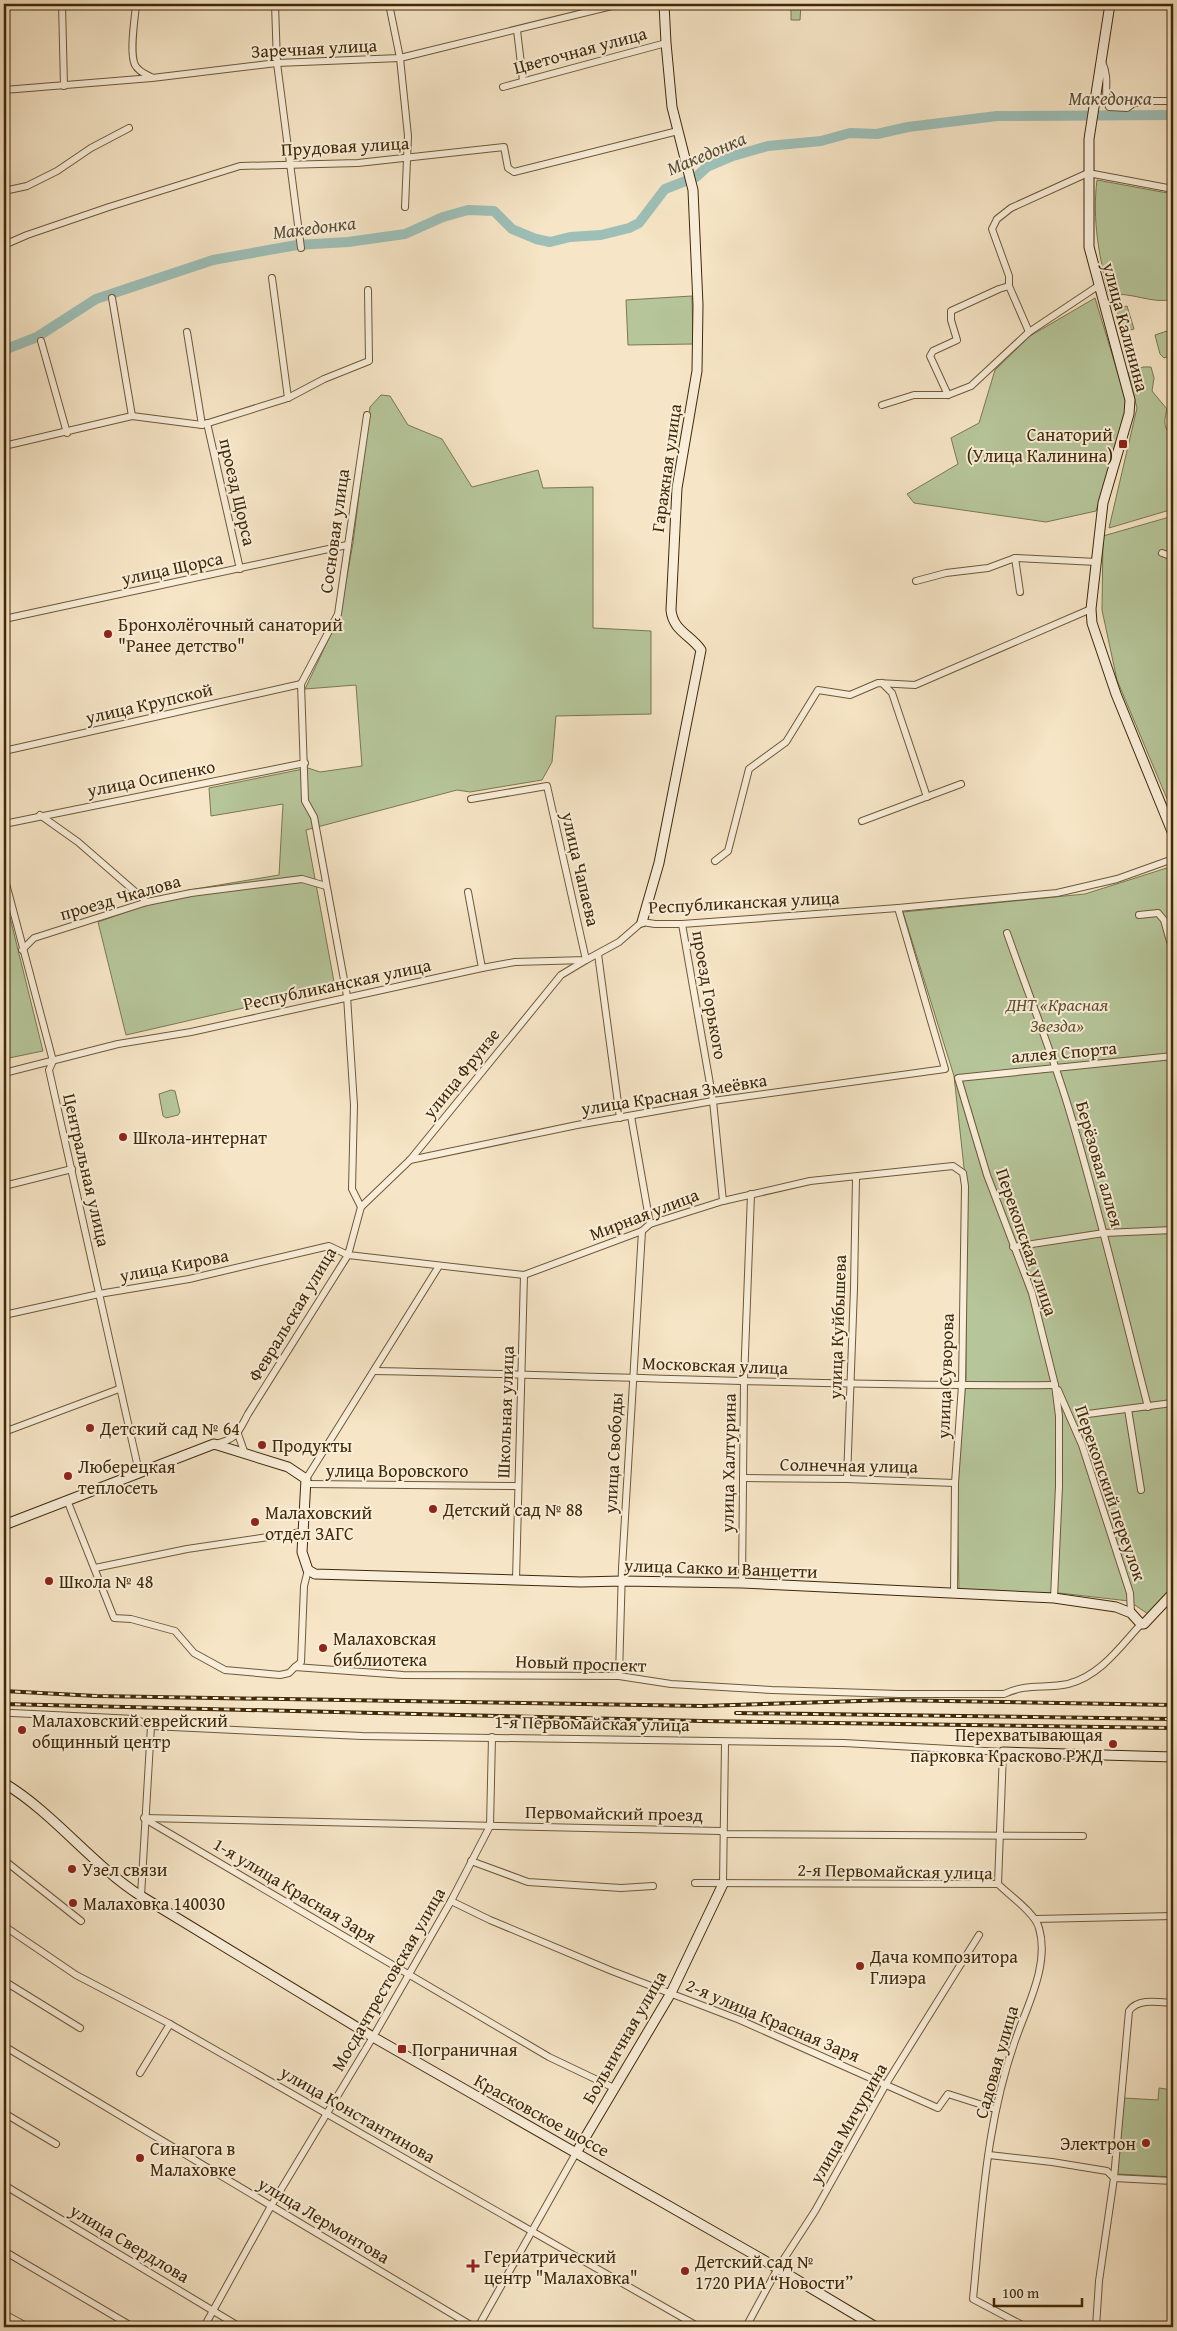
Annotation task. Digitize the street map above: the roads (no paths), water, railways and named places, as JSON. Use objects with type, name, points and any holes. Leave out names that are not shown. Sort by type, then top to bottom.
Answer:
[{"type":"main road","name":"Гаражная улица","points":[[642,922],[658,865],[701,657],[701,650],[696,643],[674,624],[671,610],[677,488],[698,350],[697,258],[692,179],[672,107],[664,4]]},
{"type":"main road","name":"улица Калинина","points":[[1110,4],[1092,119],[1088,173],[1089,247],[1130,400],[1129,414],[1103,503],[1091,609],[1092,623],[1116,694],[1173,834]]},
{"type":"main road","points":[[4,1525],[214,1444],[288,1468],[306,1482],[302,1552],[308,1570]]},
{"type":"main road","name":"улица Сакко и Ванцетти","points":[[308,1570],[315,1574],[327,1575],[581,1582],[742,1583],[954,1592],[1054,1598],[1116,1606],[1132,1613]]},
{"type":"main road","points":[[1132,1613],[1141,1624],[1150,1620],[1173,1593]]},
{"type":"main road","name":"1-я Первомайская улица","points":[[1003,1752],[1173,1758]]},
{"type":"main road","name":"Красковское шоссе","points":[[5,1785],[37,1807],[116,1880],[141,1896],[373,2037],[778,2268],[876,2327]]},
{"type":"main road","name":"Больничная улица","points":[[576,2153],[670,1993],[723,1884]]},
{"type":"street","points":[[62,4],[64,86]]},
{"type":"street","points":[[136,4],[133,54],[135,65],[141,72],[152,78]]},
{"type":"street","points":[[275,4],[277,63],[301,248]]},
{"type":"street","points":[[389,4],[400,58],[408,136],[405,207]]},
{"type":"street","name":"Заречная улица","points":[[4,90],[152,78],[277,63],[400,58],[620,4]]},
{"type":"street","points":[[517,30],[523,81]]},
{"type":"street","name":"Цветочная улица","points":[[503,86],[666,43]]},
{"type":"street","points":[[1101,61],[1108,81],[1109,107],[1127,108],[1134,103],[1147,101],[1173,101]]},
{"type":"street","points":[[4,191],[26,186],[56,171],[91,148],[129,128]]},
{"type":"street","name":"Прудовая улица","points":[[4,245],[26,235],[109,206],[240,166],[315,165],[407,159],[504,147],[508,168],[514,172],[678,131]]},
{"type":"street","points":[[1029,332],[1009,286],[1008,276],[992,229],[997,219],[1011,208],[1088,173],[1173,189]]},
{"type":"street","points":[[272,278],[288,398]]},
{"type":"street","points":[[948,395],[930,356],[933,351],[957,340],[951,320],[952,312],[1009,286]]},
{"type":"street","points":[[882,405],[914,395],[948,395],[978,382],[1029,332],[1098,286]]},
{"type":"street","points":[[4,446],[67,433],[132,416],[205,424],[288,398],[324,379],[369,361],[368,290]]},
{"type":"street","points":[[112,298],[132,416]]},
{"type":"street","name":"проезд Щорса","points":[[187,332],[205,424],[240,569]]},
{"type":"street","points":[[41,341],[67,433]]},
{"type":"street","name":"Сосновая улица","points":[[300,684],[338,614],[367,415]]},
{"type":"street","name":"улица Щорса","points":[[4,620],[347,545]]},
{"type":"street","points":[[1162,553],[1173,557]]},
{"type":"street","points":[[1015,558],[1020,592]]},
{"type":"street","points":[[916,581],[946,574],[988,568],[1015,558],[1097,562]]},
{"type":"street","points":[[715,861],[728,851],[749,769],[786,742],[818,690],[850,695],[878,683],[915,685],[1091,609]]},
{"type":"street","points":[[300,684],[305,763],[305,801],[314,817],[347,996],[354,1104],[352,1189],[361,1206]]},
{"type":"street","name":"улица Крупской","points":[[4,752],[300,684]]},
{"type":"street","points":[[882,684],[892,693],[927,797]]},
{"type":"street","name":"улица Осипенко","points":[[4,824],[305,763]]},
{"type":"street","points":[[862,822],[961,784]]},
{"type":"street","name":"улица Чапаева","points":[[471,799],[547,786],[586,960]]},
{"type":"street","points":[[40,816],[78,842],[147,902]]},
{"type":"street","name":"Республиканская улица","points":[[4,1073],[118,1044],[191,1032],[347,996],[482,968],[515,962],[586,960],[618,942],[642,922],[682,924],[995,899],[1084,888],[1117,879],[1173,859]]},
{"type":"street","name":"Центральная улица","points":[[4,876],[22,950],[53,1061],[48,1070],[72,1169],[139,1472]]},
{"type":"street","name":"проезд Чкалова","points":[[22,950],[34,938],[147,902],[231,887],[302,879],[326,886]]},
{"type":"street","points":[[468,892],[482,968]]},
{"type":"street","name":"улица Красная Змеёвка","points":[[410,1160],[713,1101],[945,1069],[898,908]]},
{"type":"street","points":[[1139,916],[1158,914],[1164,920],[1173,952]]},
{"type":"street","name":"проезд Горького","points":[[682,924],[713,1101],[723,1201]]},
{"type":"street","name":"Берёзовая аллея","points":[[1007,933],[1055,1068],[1104,1233],[1148,1407]]},
{"type":"street","points":[[598,954],[620,1118]]},
{"type":"street","name":"улица Фрунзе","points":[[361,1206],[410,1160],[546,991],[561,975],[586,960]]},
{"type":"street","name":"аллея Спорта","points":[[958,1078],[1173,1056]]},
{"type":"street","name":"Перекопская улица","points":[[958,1078],[986,1175],[1032,1293],[1055,1385],[1059,1416],[1059,1486],[1054,1598]]},
{"type":"street","points":[[631,1116],[650,1224]]},
{"type":"street","name":"Мирная улица","points":[[348,1254],[524,1275],[642,1231],[650,1224],[723,1201],[810,1181],[954,1166]]},
{"type":"street","name":"улица Суворова","points":[[954,1166],[963,1173],[965,1186],[962,1386],[955,1483],[954,1592]]},
{"type":"street","points":[[4,1186],[72,1169]]},
{"type":"street","name":"улица Куйбышева","points":[[847,1479],[856,1177]]},
{"type":"street","name":"улица Халтурина","points":[[742,1583],[744,1381],[751,1194]]},
{"type":"street","name":"Февральская улица","points":[[238,1434],[248,1414],[348,1254],[361,1206]]},
{"type":"street","points":[[1013,1247],[1104,1233],[1173,1230]]},
{"type":"street","name":"улица Свободы","points":[[619,1676],[622,1581],[642,1231]]},
{"type":"street","name":"улица Кирова","points":[[4,1315],[99,1294],[189,1279],[329,1246],[348,1254]]},
{"type":"street","points":[[306,1482],[439,1266]]},
{"type":"street","name":"Школьная улица","points":[[516,1580],[524,1275]]},
{"type":"street","name":"Московская улица","points":[[374,1371],[962,1386],[1055,1385]]},
{"type":"street","name":"Перекопский переулок","points":[[1055,1385],[1082,1444],[1130,1593],[1132,1613]]},
{"type":"street","points":[[4,1432],[119,1388]]},
{"type":"street","points":[[1080,1415],[1173,1405]]},
{"type":"street","points":[[1128,1409],[1141,1490]]},
{"type":"street","points":[[214,1444],[227,1441],[238,1434],[245,1454]]},
{"type":"street","name":"Солнечная улица","points":[[743,1478],[955,1483]]},
{"type":"street","name":"улица Воровского","points":[[306,1482],[518,1486]]},
{"type":"street","points":[[67,1500],[95,1568],[187,1549],[302,1532]]},
{"type":"street","name":"Новый проспект","points":[[95,1568],[114,1618],[131,1619],[175,1631],[194,1653],[225,1670],[280,1676],[289,1673],[294,1668],[403,1674],[619,1676],[671,1684],[772,1690],[899,1694],[1004,1694],[1017,1688],[1067,1684],[1084,1678],[1107,1662],[1141,1624]]},
{"type":"street","points":[[294,1668],[301,1662],[304,1586],[308,1570]]},
{"type":"street","name":"1-я Первомайская улица","points":[[12,1713],[135,1719],[151,1726],[362,1736],[726,1743],[844,1743],[1003,1752]]},
{"type":"street","points":[[141,1896],[144,1818],[151,1726]]},
{"type":"street","name":"Мосдачтрестовская улица","points":[[204,2327],[271,2206],[409,1975],[451,1901],[490,1826],[492,1737]]},
{"type":"street","name":"Больничная улица","points":[[723,1884],[726,1743]]},
{"type":"street","points":[[998,1884],[1003,1752]]},
{"type":"street","name":"Первомайский проезд","points":[[144,1818],[721,1831],[725,1834],[1083,1836]]},
{"type":"street","name":"1-я улица Красная Заря","points":[[144,1818],[550,2057],[614,2088]]},
{"type":"street","points":[[4,1860],[81,1921]]},
{"type":"street","points":[[471,1861],[528,1882],[612,1887],[653,1886]]},
{"type":"street","name":"2-я Первомайская улица","points":[[695,1883],[998,1884],[1035,1919]]},
{"type":"street","name":"2-я улица Красная Заря","points":[[451,1901],[490,1920],[612,1971],[740,2020],[938,2108],[948,2094],[995,2109]]},
{"type":"street","points":[[1035,1919],[1173,1916]]},
{"type":"street","name":"Садовая улица","points":[[1026,2327],[972,2299],[995,2109],[1013,2045],[1037,1979],[1041,1952],[1039,1928],[1035,1919]]},
{"type":"street","name":"улица Константинова","points":[[4,1926],[76,1975],[170,2024],[699,2327]]},
{"type":"street","name":"улица Мичурина","points":[[746,2327],[778,2268],[815,2211],[886,2084],[979,1935]]},
{"type":"street","points":[[4,1981],[80,2028]]},
{"type":"street","points":[[1096,2327],[1099,2281],[1114,2178],[1129,2011],[1132,2006],[1140,2002],[1173,2003]]},
{"type":"street","points":[[140,2073],[170,2024]]},
{"type":"street","name":"улица Лермонтова","points":[[4,2046],[474,2327]]},
{"type":"street","points":[[4,2113],[56,2144]]},
{"type":"street","name":"Больничная улица","points":[[478,2327],[576,2153]]},
{"type":"street","points":[[989,2155],[1107,2170],[1114,2178],[1173,2180]]},
{"type":"street","name":"улица Свердлова","points":[[4,2185],[240,2327]]},
{"type":"street","points":[[4,2251],[133,2327]]},
{"type":"street","points":[[4,2314],[28,2327]]},
{"type":"waterway","name":"Македонка","points":[[4,350],[37,337],[96,299],[213,260],[297,245],[348,242],[405,234],[443,217],[468,210],[494,211],[512,229],[536,239],[550,242],[570,237],[601,235],[629,228],[639,223],[665,189],[696,177],[707,167],[733,156],[768,146],[821,141],[850,133],[877,134],[908,127],[997,116],[1173,115]]},
{"type":"railway","points":[[4,1691],[96,1696],[703,1706],[891,1700],[1173,1705]]},
{"type":"railway","points":[[4,1704],[702,1721],[1173,1728]]},
{"type":"railway","points":[[736,1713],[1173,1719]]},
{"type":"place","name":"Санаторий (Улица Калинина)","points":[[1123,444]]},
{"type":"place","name":"Бронхолёгочный санаторий \"Ранее детство\"","points":[[108,634]]},
{"type":"place","name":"Школа-интернат","points":[[123,1137]]},
{"type":"place","name":"Детский сад № 64","points":[[90,1428]]},
{"type":"place","name":"Продукты","points":[[262,1445]]},
{"type":"place","name":"Люберецкая теплосеть","points":[[68,1476]]},
{"type":"place","name":"Детский сад № 88","points":[[433,1509]]},
{"type":"place","name":"Малаховский отдел ЗАГС","points":[[255,1522]]},
{"type":"place","name":"Школа № 48","points":[[49,1581]]},
{"type":"place","name":"Малаховская библиотека","points":[[323,1648]]},
{"type":"place","name":"Малаховский еврейский общинный центр","points":[[22,1730]]},
{"type":"place","name":"Перехватывающая парковка Красково РЖД","points":[[1113,1744]]},
{"type":"place","name":"Узел связи","points":[[72,1869]]},
{"type":"place","name":"Малаховка 140030","points":[[73,1903]]},
{"type":"place","name":"Дача композитора Глиэра","points":[[860,1966]]},
{"type":"place","name":"Пограничная","points":[[402,2049]]},
{"type":"place","name":"Электрон","points":[[1146,2143]]},
{"type":"place","name":"Синагога в Малаховке","points":[[140,2158]]},
{"type":"place","name":"Гериатрический центр \"Малаховка\"","points":[[473,2266]]},
{"type":"place","name":"Детский сад № 1720 РИА “Новости”","points":[[685,2271]]},
{"type":"park label","name":"ДНТ «Красная Звезда»","points":[[1057,1014]]}]
